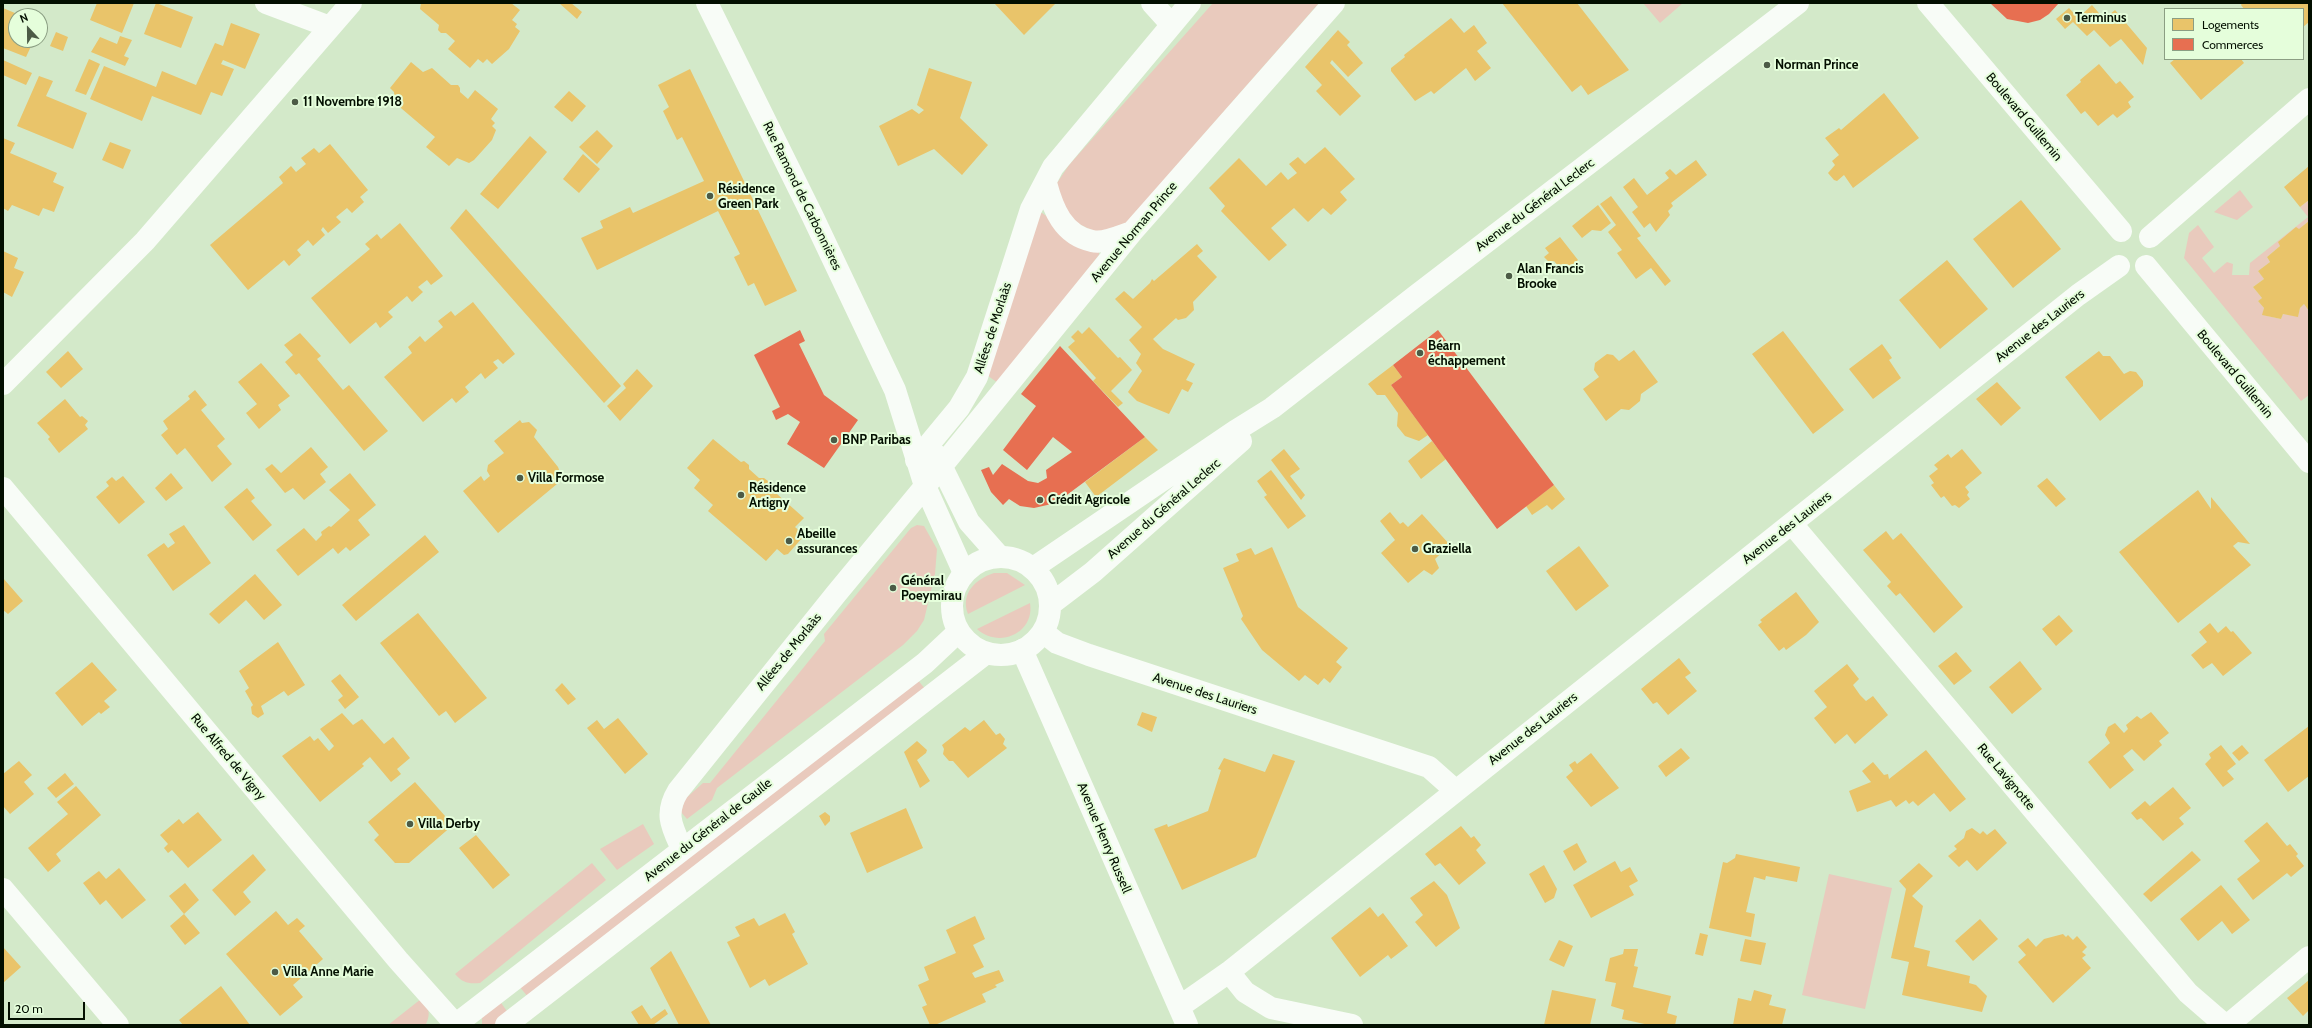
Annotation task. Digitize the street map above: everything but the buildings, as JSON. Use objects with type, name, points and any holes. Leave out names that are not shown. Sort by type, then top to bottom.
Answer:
[{"type":"street","points":[[266,3],[330,27]]},
{"type":"street","points":[[3,384],[144,241],[351,3]]},
{"type":"street","name":"Rue Ramond de Carbonnières","points":[[707,3],[812,215],[923,451],[925,486],[964,573]]},
{"type":"street","points":[[1152,3],[1171,24]]},
{"type":"street","name":"Allées de Morlaàs","points":[[923,451],[959,408],[977,377],[1031,209],[1046,183],[1053,167],[1190,3]]},
{"type":"street","name":"Avenue Norman Prince","points":[[941,467],[1132,232],[1334,3]]},
{"type":"street","name":"Avenue du Général Leclerc","points":[[1033,568],[1272,408],[1798,3]]},
{"type":"street","name":"Boulevard Guillemin","points":[[1928,3],[2121,231]]},
{"type":"street","points":[[2150,236],[2309,99]]},
{"type":"street","points":[[1046,183],[1056,214],[1066,228],[1078,235],[1093,241],[1106,240],[1132,232]]},
{"type":"street","points":[[2131,228],[2142,230],[2150,236],[2154,247],[2152,258],[2146,266],[2137,270],[2127,270],[2119,266],[2113,258],[2111,248],[2114,238],[2121,231],[2131,228]]},
{"type":"street","name":"Avenue des Lauriers","points":[[1183,1016],[1229,972],[2078,295],[2119,266]]},
{"type":"street","name":"Boulevard Guillemin","points":[[2146,266],[2309,462]]},
{"type":"street","name":"Avenue du Général Leclerc","points":[[1051,604],[1093,572],[1246,437],[1272,408]]},
{"type":"street","name":"Rue Ramond de Carbonnières","points":[[923,451],[941,467],[969,522],[1000,557]]},
{"type":"street","name":"Allées de Morlaàs","points":[[682,849],[669,816],[671,803],[678,791],[941,467]]},
{"type":"street","name":"Rue Alfred de Vigny","points":[[3,488],[398,960],[455,1025]]},
{"type":"street","name":"Rue Lavignotte","points":[[1792,524],[2188,993],[2225,1025]]},
{"type":"street","points":[[993,557],[1010,557],[1033,568],[1044,582],[1051,604],[1048,621],[1043,632],[1031,646],[1013,654],[998,656],[985,654],[968,644],[958,632],[952,617],[951,601],[956,586],[964,573],[977,563],[993,557]]},
{"type":"street","name":"Avenue du Général de Gaulle","points":[[455,1025],[925,663],[958,632]]},
{"type":"street","name":"Avenue des Lauriers","points":[[1043,632],[1057,643],[1089,655],[1429,767],[1456,791]]},
{"type":"street","name":"Avenue Henry Russell","points":[[1022,650],[1183,1016]]},
{"type":"street","points":[[506,1025],[985,654]]},
{"type":"street","points":[[3,889],[118,1025]]},
{"type":"street","points":[[2228,1025],[2309,957]]},
{"type":"street","points":[[1229,972],[1245,992],[1271,1008],[1352,1025]]},
{"type":"shaded area","points":[[1213,3],[1319,3],[1126,223],[1097,233],[1071,220],[1055,186],[1069,165]]},
{"type":"shaded area","points":[[1643,3],[1683,3],[1660,23]]},
{"type":"shaded area","points":[[2240,190],[2253,207],[2237,220],[2214,212]]},
{"type":"shaded area","points":[[2309,200],[2309,221],[2267,257],[2270,262],[2258,271],[2264,279],[2253,287],[2262,298],[2258,301],[2264,308],[2263,315],[2281,319],[2283,314],[2298,316],[2300,308],[2304,304],[2309,311],[2309,395],[2301,401],[2184,258],[2189,233],[2198,225],[2214,247],[2202,258],[2214,273],[2227,262],[2233,264],[2232,275],[2249,275],[2250,263],[2308,217],[2300,207]]},
{"type":"shaded area","points":[[1042,213],[1099,252],[1099,255],[998,383],[984,373],[1039,214]]},
{"type":"shaded area","points":[[917,525],[924,526],[937,549],[935,574],[924,620],[917,631],[903,645],[717,788],[712,800],[687,819],[681,812],[685,799],[703,783],[710,783],[825,641],[824,634],[911,528]]},
{"type":"shaded area","points":[[994,573],[1007,573],[1025,585],[968,614],[966,600],[971,588],[981,579]]},
{"type":"shaded area","points":[[1030,603],[1030,614],[1027,623],[1014,635],[995,638],[986,635],[977,629]]},
{"type":"shaded area","points":[[916,678],[927,691],[529,998],[518,985]]},
{"type":"shaded area","points":[[643,824],[654,844],[617,870],[600,849]]},
{"type":"shaded area","points":[[592,863],[606,880],[480,983],[466,982],[455,974]]},
{"type":"shaded area","points":[[1829,874],[1892,888],[1865,1009],[1802,995]]},
{"type":"shaded area","points":[[421,999],[426,1005],[429,1014],[426,1024],[388,1025]]},
{"type":"shaded area","points":[[499,1000],[509,1014],[494,1025],[482,1025],[482,1014]]},
{"type":"place","name":"Terminus","points":[[2067,18]]},
{"type":"place","name":"Norman Prince","points":[[1767,65]]},
{"type":"place","name":"11 Novembre 1918","points":[[295,102]]},
{"type":"place","name":"Résidence Green Park","points":[[710,196]]},
{"type":"place","name":"Alan Francis Brooke","points":[[1509,276]]},
{"type":"place","name":"Béarn échappement","points":[[1420,353]]},
{"type":"place","name":"BNP Paribas","points":[[834,440]]},
{"type":"place","name":"Villa Formose","points":[[520,478]]},
{"type":"place","name":"Résidence Artigny","points":[[741,495]]},
{"type":"place","name":"Crédit Agricole","points":[[1040,500]]},
{"type":"place","name":"Abeille assurances","points":[[789,541]]},
{"type":"place","name":"Graziella","points":[[1415,549]]},
{"type":"place","name":"Général Poeymirau","points":[[893,588]]},
{"type":"place","name":"Villa Derby","points":[[410,824]]},
{"type":"place","name":"Villa Anne Marie","points":[[275,972]]}]
